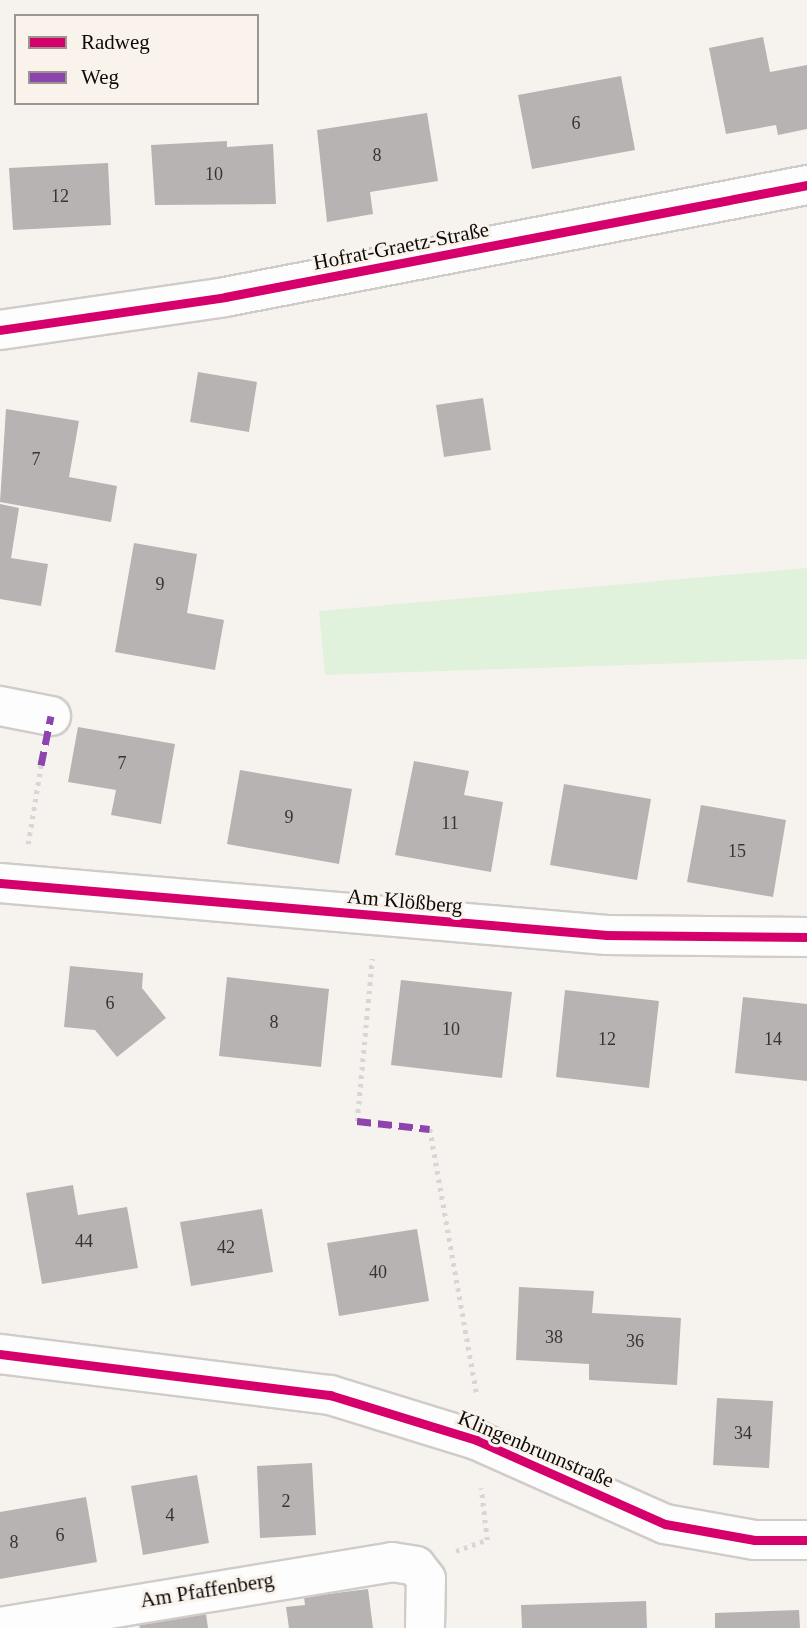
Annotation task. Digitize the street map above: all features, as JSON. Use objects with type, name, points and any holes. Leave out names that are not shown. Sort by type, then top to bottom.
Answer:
[{"type":"street","name":"Hofrat-Graetz-Straße","points":[[0,330],[225,297],[807,184]]},
{"type":"street","points":[[0,706],[51,716]]},
{"type":"street","name":"Am Klößberg","points":[[11,884],[620,935],[807,937]]},
{"type":"street","name":"Klingenbrunnstraße","points":[[0,1354],[330,1395],[476,1440],[665,1524],[742,1538],[807,1540]]},
{"type":"street","name":"Am Pfaffenberg","points":[[0,1628],[392,1562],[415,1566],[426,1579],[425,1628]]},
{"type":"path","points":[[11,884],[41,765]]},
{"type":"path","points":[[430,1129],[477,1379],[476,1440]]},
{"type":"green space","points":[[807,568],[807,659],[325,675],[319,611]]},
{"type":"building","points":[[763,37],[770,72],[807,65],[807,129],[778,135],[776,125],[726,134],[709,48]]},
{"type":"building","points":[[621,76],[635,150],[532,169],[518,95]]},
{"type":"building","points":[[427,113],[438,181],[370,192],[373,214],[327,222],[317,130]]},
{"type":"building","points":[[227,141],[227,147],[273,144],[276,204],[155,205],[151,145]]},
{"type":"building","points":[[108,163],[111,225],[13,230],[9,168]]},
{"type":"building","points":[[198,372],[257,382],[249,432],[190,422]]},
{"type":"building","points":[[483,398],[491,450],[444,457],[436,405]]},
{"type":"building","points":[[6,409],[79,421],[69,477],[117,486],[111,522],[0,502]]},
{"type":"building","points":[[0,504],[19,508],[11,558],[48,564],[41,606],[0,599]]},
{"type":"building","points":[[134,543],[197,554],[187,613],[224,620],[215,670],[115,652]]},
{"type":"building","points":[[78,727],[175,744],[161,824],[111,815],[116,790],[68,782]]},
{"type":"building","points":[[414,761],[469,771],[464,795],[503,802],[491,872],[395,855]]},
{"type":"building","points":[[240,770],[352,789],[339,864],[227,844]]},
{"type":"building","points":[[564,784],[651,799],[637,880],[550,865]]},
{"type":"building","points":[[701,805],[786,820],[773,897],[687,882]]},
{"type":"building","points":[[70,966],[143,973],[142,988],[166,1018],[117,1057],[95,1030],[64,1027]]},
{"type":"building","points":[[227,977],[329,989],[321,1067],[219,1056]]},
{"type":"building","points":[[401,980],[512,992],[502,1078],[391,1065]]},
{"type":"building","points":[[565,990],[659,1001],[649,1088],[556,1077]]},
{"type":"building","points":[[743,997],[807,1004],[807,1081],[735,1073]]},
{"type":"building","points":[[73,1185],[78,1215],[127,1207],[138,1268],[42,1284],[26,1193]]},
{"type":"building","points":[[262,1209],[273,1272],[191,1286],[180,1222]]},
{"type":"building","points":[[417,1229],[429,1301],[339,1316],[327,1243]]},
{"type":"building","points":[[519,1287],[594,1291],[592,1313],[681,1318],[677,1385],[589,1380],[589,1364],[516,1360]]},
{"type":"building","points":[[717,1398],[773,1401],[769,1468],[713,1465]]},
{"type":"building","points":[[312,1463],[316,1535],[260,1538],[257,1466]]},
{"type":"building","points":[[197,1475],[209,1543],[143,1555],[131,1486]]},
{"type":"building","points":[[86,1497],[97,1562],[0,1579],[0,1512]]},
{"type":"building","points":[[368,1589],[373,1628],[289,1628],[286,1607],[305,1605],[304,1597]]},
{"type":"building","points":[[646,1601],[647,1628],[522,1628],[521,1605]]},
{"type":"building","points":[[799,1610],[800,1628],[715,1628],[715,1613]]},
{"type":"building","points":[[206,1614],[208,1628],[140,1628],[139,1625]]},
{"type":"marked path","points":[[41,765],[51,716]]},
{"type":"marked path","points":[[357,1121],[430,1129]]},
{"type":"cycle path","points":[[0,330],[225,297],[807,185]]},
{"type":"cycle path","points":[[0,883],[607,935],[807,937]]},
{"type":"cycle path","points":[[0,1354],[330,1395],[476,1440],[665,1524],[755,1540],[807,1540]]}]
